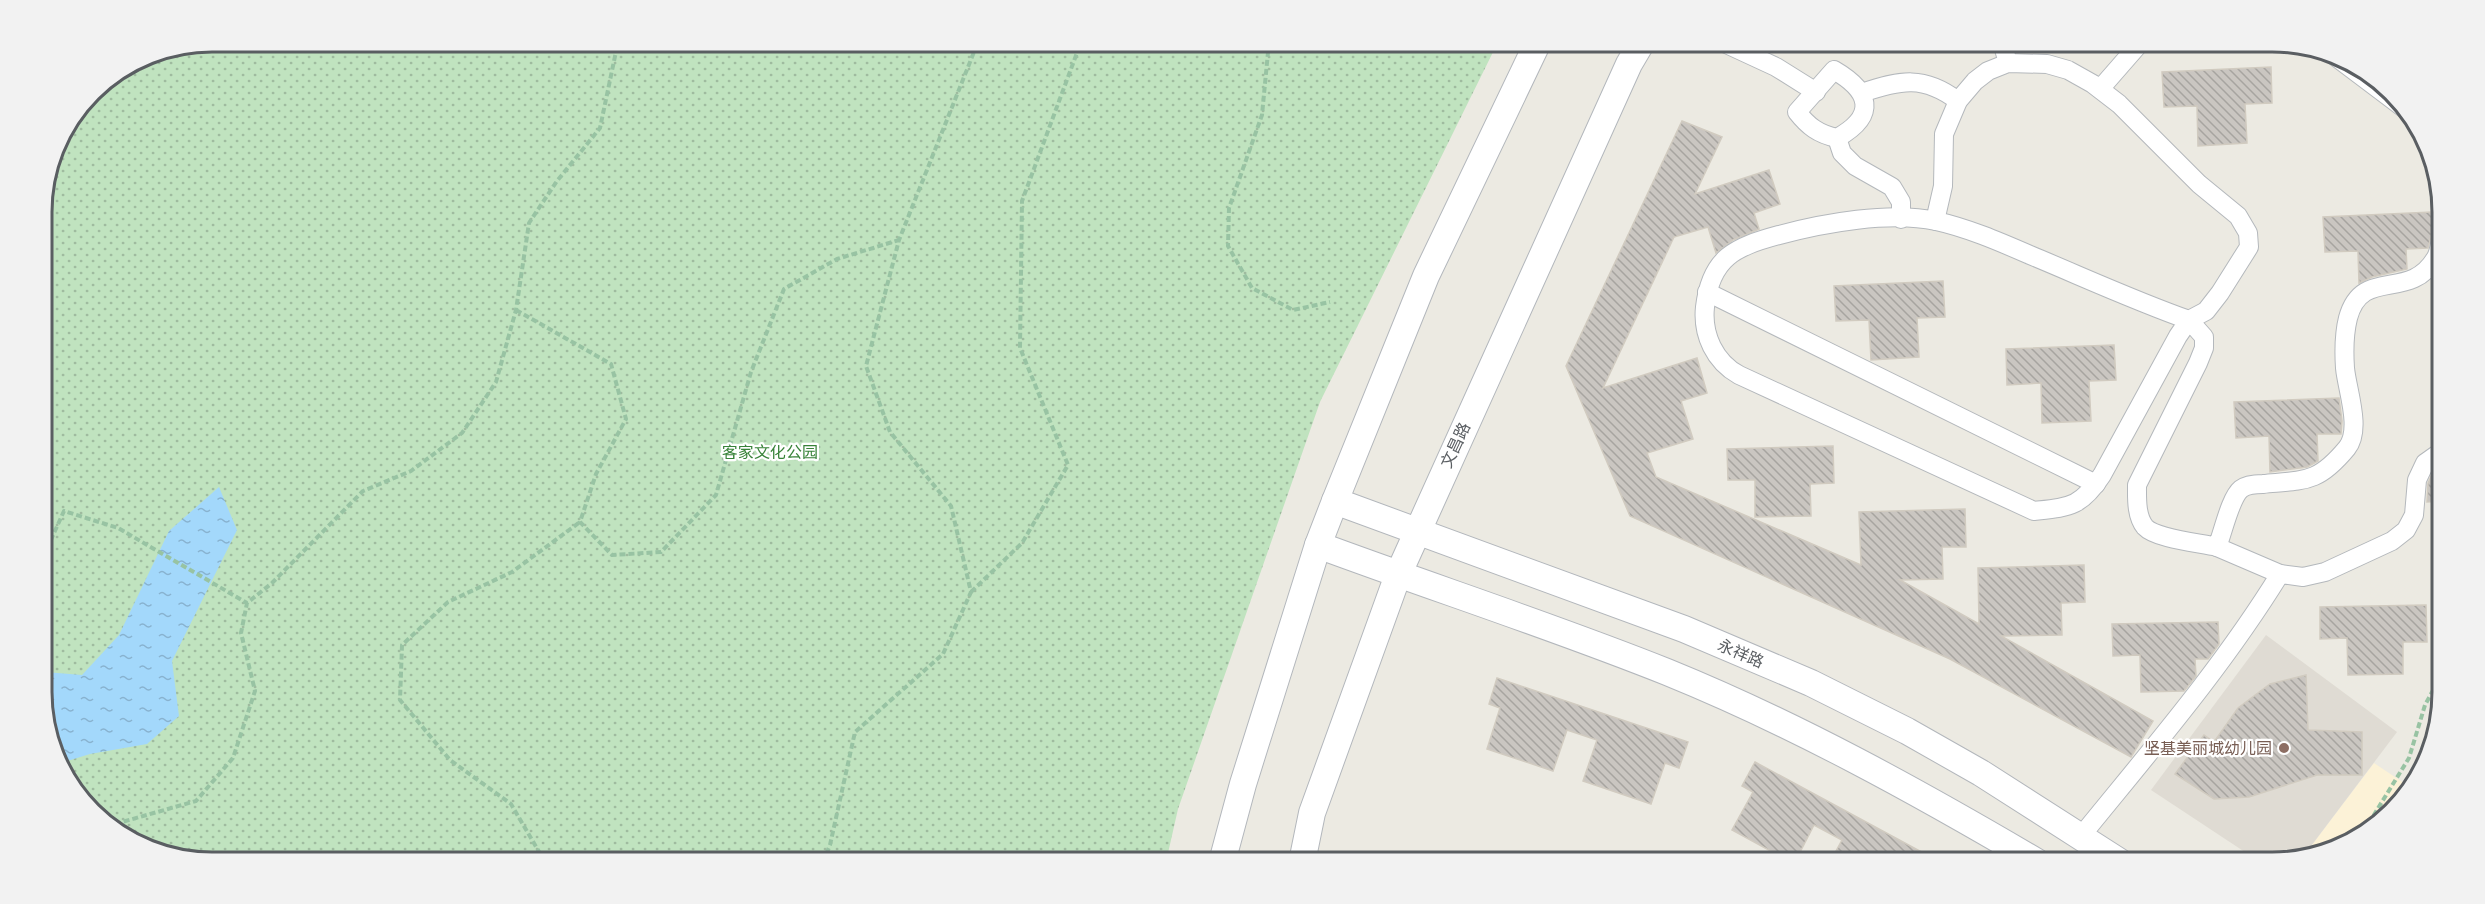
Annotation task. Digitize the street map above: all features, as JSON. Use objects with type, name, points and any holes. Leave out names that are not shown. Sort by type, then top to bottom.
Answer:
[{"type":"street","points":[[1225,852],[1243,784],[1318,545],[1426,276],[1533,52]]},
{"type":"street","name":"文昌路","points":[[1304,851],[1312,813],[1416,531],[1636,52]]},
{"type":"street","points":[[1744,52],[1776,67],[1816,92]]},
{"type":"street","points":[[2005,52],[2008,63]]},
{"type":"street","points":[[2100,89],[2132,52]]},
{"type":"street","points":[[1935,221],[1943,186],[1944,134],[1958,101],[1975,81],[1988,71],[2008,63],[2047,64],[2068,70],[2100,89],[2119,104],[2199,184],[2238,216],[2248,232],[2249,247],[2220,293],[2206,310],[2189,320],[2178,336],[2096,484],[2089,495],[2076,503],[2034,511],[1739,375],[1726,368],[1709,342],[1704,325],[1707,292],[1726,255],[1750,243],[1806,228],[1881,219],[1935,221],[1991,239],[2189,320],[2204,337],[2204,348],[2137,486],[2138,507],[2145,527],[2159,535],[2217,547],[2280,574],[2303,577],[2325,572],[2392,541],[2406,530],[2414,515],[2417,480],[2425,463],[2432,458]]},
{"type":"street","points":[[1833,70],[1848,78],[1862,93],[1864,104],[1860,121],[1851,130],[1837,138],[1824,135],[1808,126],[1797,112],[1833,70]]},
{"type":"street","points":[[1862,93],[1887,84],[1908,82],[1929,84],[1958,101]]},
{"type":"street","points":[[1837,138],[1842,153],[1855,166],[1892,187],[1901,202],[1901,219]]},
{"type":"street","points":[[2217,547],[2233,501],[2242,488],[2257,484],[2311,479],[2328,469],[2349,445],[2354,422],[2345,369],[2348,318],[2356,299],[2374,286],[2400,284],[2414,280],[2432,263]]},
{"type":"street","points":[[1707,292],[2096,484]]},
{"type":"street","name":"永祥路","points":[[1335,501],[1684,629],[1811,683],[1907,731],[1972,767],[2105,851]]},
{"type":"street","points":[[1318,545],[1667,673],[1791,728],[1887,776],[2018,851]]},
{"type":"street","points":[[2082,835],[2205,686],[2280,574]]},
{"type":"path","points":[[1268,52],[1262,115],[1229,208],[1228,246],[1252,288],[1293,310],[1330,302]]},
{"type":"path","points":[[121,822],[196,801],[233,758],[255,691],[240,633],[247,603],[272,583],[363,490],[411,471],[462,434],[496,382],[516,310],[529,223],[557,181],[600,128],[616,53]]},
{"type":"path","points":[[971,592],[951,506],[890,432],[866,366],[899,240],[974,53]]},
{"type":"path","points":[[827,852],[855,732],[943,654],[971,592],[1022,543],[1068,465],[1020,348],[1022,201],[1077,53]]},
{"type":"path","points":[[580,522],[612,555],[661,552],[716,495],[751,372],[784,289],[837,259],[899,240]]},
{"type":"path","points":[[516,310],[611,364],[626,419],[596,474],[580,522],[512,572],[448,602],[402,645],[400,700],[450,760],[511,804],[539,852]]},
{"type":"path","points":[[52,537],[64,511],[118,528],[247,603]]},
{"type":"path","points":[[2374,815],[2409,758],[2425,705],[2432,692]]},
{"type":"shaded area","name":"坚基美丽城幼儿园","points":[[2266,635],[2397,732],[2311,846],[2304,848],[2283,851],[2243,851],[2151,790]]},
{"type":"shaded area","points":[[2374,763],[2404,783],[2386,805],[2353,830],[2311,846]]},
{"type":"green space","name":"客家文化公园","points":[[1493,52],[1320,402],[1178,809],[1168,852],[212,852],[161,843],[124,825],[92,797],[69,762],[56,723],[52,692],[53,202],[58,171],[74,132],[99,99],[132,74],[171,58],[202,53]]},
{"type":"water","points":[[219,487],[237,530],[172,661],[179,716],[147,744],[90,754],[68,761],[56,723],[52,673],[82,675],[119,635],[169,531]]},
{"type":"building","points":[[2271,67],[2272,103],[2245,104],[2247,143],[2198,146],[2197,106],[2164,107],[2162,72]]},
{"type":"building","points":[[1682,121],[1722,137],[1695,194],[1769,170],[1780,204],[1754,213],[1759,229],[1733,240],[1716,253],[1708,227],[1674,237],[1603,388],[1697,358],[1707,393],[1681,401],[1693,439],[1647,453],[1656,477],[1861,565],[1859,512],[1965,509],[1966,547],[1942,547],[1943,579],[1900,580],[1979,624],[1978,568],[2084,565],[2085,602],[2061,603],[2062,635],[2001,636],[2153,721],[2131,757],[1950,659],[1630,516],[1566,366]]},
{"type":"building","points":[[2432,212],[2432,232],[2428,248],[2406,249],[2407,269],[2372,277],[2359,283],[2358,251],[2325,252],[2323,217]]},
{"type":"building","points":[[1943,281],[1945,317],[1917,318],[1919,357],[1871,360],[1869,320],[1836,321],[1834,286]]},
{"type":"building","points":[[2114,345],[2116,380],[2089,381],[2091,421],[2042,423],[2041,383],[2007,385],[2006,349]]},
{"type":"building","points":[[2339,398],[2341,434],[2317,434],[2318,461],[2307,467],[2270,472],[2269,436],[2236,438],[2234,402]]},
{"type":"building","points":[[1833,446],[1834,483],[1810,484],[1811,516],[1755,517],[1755,480],[1728,480],[1727,449]]},
{"type":"building","points":[[2432,474],[2432,502],[2427,502],[2428,483]]},
{"type":"building","points":[[2426,605],[2427,642],[2403,642],[2403,674],[2348,675],[2347,638],[2320,639],[2320,607]]},
{"type":"building","points":[[2218,622],[2219,644],[2208,659],[2195,659],[2196,676],[2184,691],[2141,692],[2140,655],[2113,656],[2112,624]]},
{"type":"building","points":[[2306,675],[2308,730],[2362,732],[2362,775],[2317,775],[2249,797],[2214,799],[2175,774],[2204,735],[2214,742],[2238,708],[2270,684]]},
{"type":"building","points":[[1497,678],[1688,742],[1679,768],[1665,763],[1651,804],[1583,781],[1597,740],[1567,730],[1553,771],[1487,749],[1500,708],[1489,704]]},
{"type":"building","points":[[1755,762],[1920,851],[1836,851],[1842,840],[1814,825],[1801,851],[1771,851],[1732,830],[1753,792],[1742,786]]},
{"type":"place","name":"坚基美丽城幼儿园","points":[[2284,748]]}]
